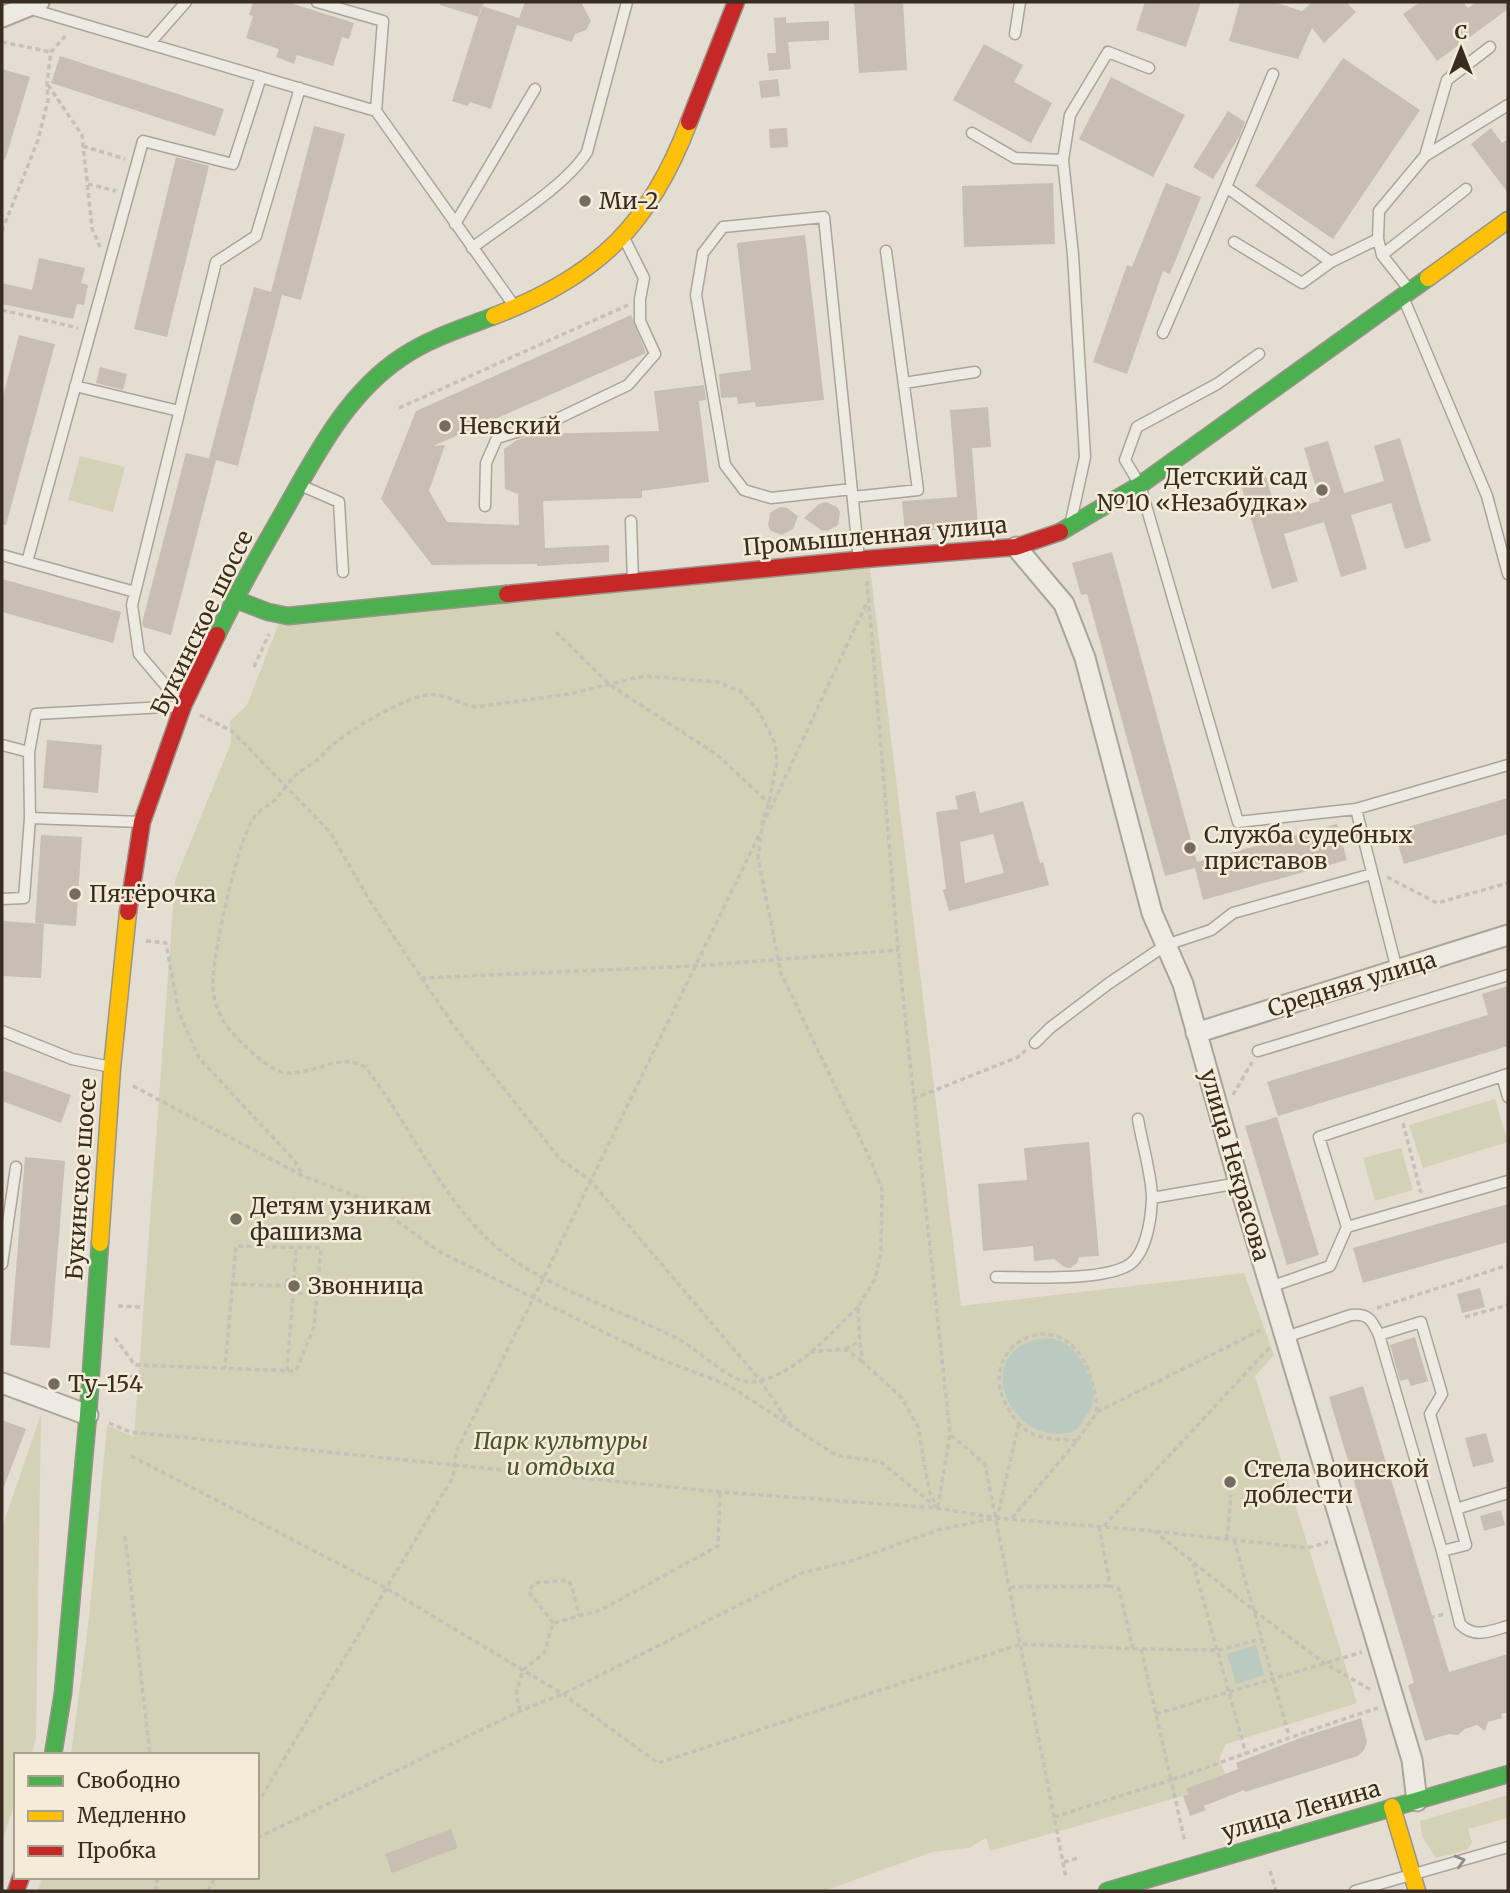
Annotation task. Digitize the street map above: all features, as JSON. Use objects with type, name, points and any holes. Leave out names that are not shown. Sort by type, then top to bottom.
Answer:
[{"type":"main road","name":"Букинское шоссе","points":[[53,1753],[64,1679],[88,1415],[124,935],[142,822],[183,706],[234,599],[299,485],[339,419],[367,386],[393,364],[436,338],[515,308],[555,288],[587,267],[624,237],[645,211],[664,181],[679,149],[736,2]]},
{"type":"main road","name":"Промышленная улица","points":[[234,599],[288,616],[1016,547],[1056,534],[1140,485],[1508,220]]},
{"type":"main road","name":"улица Ленина","points":[[1107,1891],[1508,1774]]},
{"type":"main road","points":[[1392,1807],[1417,1891]]},
{"type":"street","points":[[2,17],[33,4]]},
{"type":"street","name":"улица Некрасова","points":[[1016,547],[1064,604],[1074,626],[1152,913],[1183,984],[1281,1333],[1412,1760],[1417,1801]]},
{"type":"street","name":"Средняя улица","points":[[1196,1033],[1508,935]]},
{"type":"street","points":[[2,1383],[88,1415]]},
{"type":"lane","points":[[149,44],[186,2]]},
{"type":"lane","points":[[317,2],[383,21],[376,111]]},
{"type":"lane","points":[[472,248],[563,180],[580,164],[587,152],[627,2]]},
{"type":"lane","points":[[1015,34],[1020,2]]},
{"type":"lane","points":[[33,4],[77,23],[376,111],[515,308]]},
{"type":"lane","points":[[1425,156],[1447,80],[1490,47]]},
{"type":"lane","points":[[1070,525],[1084,457],[1073,255],[1063,160],[1070,115],[1108,52],[1149,68]]},
{"type":"lane","points":[[1163,333],[1273,74]]},
{"type":"lane","points":[[27,562],[143,141],[233,164],[261,77]]},
{"type":"lane","points":[[183,706],[139,653],[132,605],[216,262],[256,236],[300,88]]},
{"type":"lane","points":[[455,224],[535,89]]},
{"type":"lane","points":[[1508,105],[1425,156],[1379,211],[1378,239],[1382,255],[1407,294],[1487,496],[1508,574]]},
{"type":"lane","points":[[972,133],[1015,158],[1063,160]]},
{"type":"lane","points":[[1226,187],[1331,262]]},
{"type":"lane","points":[[1382,255],[1466,189]]},
{"type":"lane","points":[[863,560],[853,493],[824,217],[723,227],[703,253],[696,296],[725,465],[744,490],[771,498],[853,493],[918,489],[886,251]]},
{"type":"lane","points":[[485,506],[486,463],[497,438],[555,420],[628,385],[655,354],[640,321],[644,278],[624,237]]},
{"type":"lane","points":[[1234,242],[1301,283],[1331,262],[1378,239]]},
{"type":"lane","points":[[1259,354],[1217,384],[1137,427],[1125,460],[1140,485],[1238,822],[1356,809],[1508,765]]},
{"type":"lane","points":[[904,383],[975,372]]},
{"type":"lane","points":[[75,386],[179,411]]},
{"type":"lane","points":[[299,485],[339,502],[343,572]]},
{"type":"lane","points":[[631,521],[633,582]]},
{"type":"lane","points":[[2,555],[135,592]]},
{"type":"lane","points":[[2,899],[24,898],[30,818],[29,752],[36,713],[183,706]]},
{"type":"lane","points":[[2,745],[29,752]]},
{"type":"lane","points":[[1356,809],[1397,970]]},
{"type":"lane","points":[[30,818],[142,822]]},
{"type":"lane","points":[[1035,1043],[1050,1028],[1108,984],[1166,945],[1211,930],[1233,913],[1372,871]]},
{"type":"lane","points":[[1258,1051],[1508,975]]},
{"type":"lane","points":[[2,1031],[72,1059],[112,1068]]},
{"type":"lane","points":[[1270,1287],[1330,1266],[1348,1227],[1319,1137],[1505,1075],[1508,1097]]},
{"type":"lane","points":[[996,1277],[1070,1276],[1107,1272],[1127,1267],[1138,1256],[1148,1229],[1152,1198],[1138,1119]]},
{"type":"lane","points":[[2,1264],[5,1221],[16,1167]]},
{"type":"lane","points":[[1348,1227],[1508,1181]]},
{"type":"lane","points":[[1152,1198],[1240,1183]]},
{"type":"lane","points":[[1281,1333],[1361,1314],[1371,1318],[1379,1335],[1442,1551],[1460,1624],[1467,1632],[1481,1634],[1508,1626]]},
{"type":"lane","points":[[1379,1335],[1421,1322],[1442,1394],[1430,1414],[1466,1545],[1442,1551]]},
{"type":"lane","points":[[1456,1509],[1508,1493]]},
{"type":"lane","points":[[1354,1891],[1508,1847]]},
{"type":"path","points":[[2,231],[38,140],[48,100],[51,52],[77,23]]},
{"type":"path","points":[[2,42],[51,52]]},
{"type":"path","points":[[47,83],[82,135],[92,228],[108,266]]},
{"type":"path","points":[[83,146],[137,162]]},
{"type":"path","points":[[88,184],[128,194]]},
{"type":"path","points":[[398,408],[640,299]]},
{"type":"path","points":[[2,310],[90,331]]},
{"type":"path","points":[[863,560],[898,950],[950,1434],[937,1508]]},
{"type":"path","points":[[259,1801],[453,1477],[456,1452],[760,834],[770,804],[867,601]]},
{"type":"path","points":[[254,667],[279,614]]},
{"type":"path","points":[[556,632],[610,685],[716,754],[770,804]]},
{"type":"path","points":[[760,834],[758,858],[781,973],[871,1161],[882,1190],[883,1225],[880,1266],[858,1307],[791,1367],[760,1380],[745,1382],[734,1379],[706,1356],[680,1340],[544,1277],[501,1250],[446,1188],[365,1067],[358,1063],[340,1062],[294,1073],[281,1072],[268,1066],[230,1030],[218,1010],[212,981],[215,959],[241,846],[256,814],[273,802],[292,778],[319,759],[336,742],[385,712],[420,696],[444,695],[464,705],[476,707],[569,694],[644,677],[717,682],[740,691],[758,710],[775,743],[777,761],[770,804]]},
{"type":"path","points":[[183,706],[232,731],[330,832],[370,901],[454,1026],[560,1159],[590,1180],[760,1380],[791,1426]]},
{"type":"path","points":[[1372,871],[1437,903],[1508,883]]},
{"type":"path","points":[[142,941],[166,943],[179,1013],[199,1058],[294,1160],[303,1176]]},
{"type":"path","points":[[421,978],[695,966],[898,950]]},
{"type":"path","points":[[913,1099],[1018,1056],[1035,1043]]},
{"type":"path","points":[[1221,1116],[1258,1051]]},
{"type":"path","points":[[132,1086],[303,1176],[371,1202],[438,1251],[657,1358],[728,1385],[836,1455],[881,1462],[937,1508]]},
{"type":"path","points":[[1400,1110],[1424,1203]]},
{"type":"path","points":[[116,1328],[115,1339],[135,1365],[296,1371],[314,1327],[321,1248],[236,1246],[225,1368]]},
{"type":"path","points":[[295,1280],[296,1247]]},
{"type":"path","points":[[1361,1314],[1508,1265]]},
{"type":"path","points":[[287,1280],[301,1280],[301,1293],[287,1293],[287,1286],[287,1280]]},
{"type":"path","points":[[233,1284],[287,1286]]},
{"type":"path","points":[[287,1371],[293,1293]]},
{"type":"path","points":[[117,1316],[118,1305],[140,1307]]},
{"type":"path","points":[[1465,1317],[1508,1305]]},
{"type":"path","points":[[858,1307],[863,1362]]},
{"type":"path","points":[[1012,1518],[1077,1441],[1097,1412],[1268,1327],[1281,1333],[1101,1526]]},
{"type":"path","points":[[1077,1441],[1029,1433],[1019,1423],[1002,1399],[998,1379],[1003,1359],[1011,1348],[1026,1338],[1041,1334],[1058,1336],[1083,1356],[1093,1377],[1097,1412]]},
{"type":"path","points":[[809,1352],[845,1349],[860,1342]]},
{"type":"path","points":[[845,1349],[902,1398],[918,1427],[929,1490],[937,1508]]},
{"type":"path","points":[[112,1374],[135,1377]]},
{"type":"path","points":[[88,1415],[130,1432],[720,1492],[937,1508],[997,1518],[1307,1548],[1344,1538]]},
{"type":"path","points":[[997,1518],[1019,1423]]},
{"type":"path","points":[[950,1434],[985,1464],[1066,1878]]},
{"type":"path","points":[[131,1457],[386,1588],[563,1694],[658,1763],[1021,1644],[1219,1650],[1261,1639]]},
{"type":"path","points":[[553,1623],[601,1610],[718,1546],[720,1492]]},
{"type":"path","points":[[1227,1539],[1231,1495]]},
{"type":"path","points":[[259,1837],[520,1711],[563,1694],[802,1573],[850,1561],[941,1529],[997,1518]]},
{"type":"path","points":[[1101,1526],[1110,1586]]},
{"type":"path","points":[[1153,1531],[1324,1663],[1394,1703]]},
{"type":"path","points":[[125,1536],[150,1753]]},
{"type":"path","points":[[1234,1540],[1289,1737]]},
{"type":"path","points":[[1192,1561],[1247,1754]]},
{"type":"path","points":[[553,1623],[529,1592],[534,1583],[568,1580],[579,1616]]},
{"type":"path","points":[[1010,1587],[1110,1586],[1119,1589],[1133,1649]]},
{"type":"path","points":[[520,1711],[516,1693],[523,1670],[544,1653],[553,1623]]},
{"type":"path","points":[[1156,1714],[1377,1647]]},
{"type":"path","points":[[1141,1649],[1185,1842]]},
{"type":"path","points":[[1053,1817],[1171,1780],[1289,1737],[1394,1703]]},
{"type":"path","points":[[1063,1862],[1078,1858]]},
{"type":"path","points":[[1270,1871],[1276,1891]]},
{"type":"green space","points":[[80,456],[125,467],[113,512],[68,500]]},
{"type":"green space","name":"Парк культуры и отдыха","points":[[870,568],[961,1306],[1244,1273],[1274,1355],[1255,1376],[1357,1703],[1226,1744],[1219,1759],[1225,1774],[1187,1789],[1189,1794],[990,1851],[986,1838],[969,1848],[932,1852],[824,1891],[38,1891],[41,1879],[259,1879],[259,1753],[71,1753],[89,1618],[107,1425],[134,1437],[175,880],[231,743],[230,721],[247,705],[279,623]]},
{"type":"green space","points":[[1495,1099],[1508,1142],[1423,1168],[1409,1125]]},
{"type":"green space","points":[[1401,1148],[1413,1190],[1375,1201],[1363,1158]]},
{"type":"green space","points":[[41,1414],[36,1739],[32,1753],[14,1753],[14,1806],[2,1841],[2,1528]]},
{"type":"green space","points":[[1508,1795],[1508,1818],[1468,1829],[1472,1842],[1467,1850],[1436,1858],[1422,1836],[1420,1821]]},
{"type":"shaded area","points":[[1048,1338],[1063,1342],[1075,1352],[1086,1368],[1092,1386],[1092,1407],[1079,1427],[1068,1433],[1046,1433],[1027,1424],[1013,1410],[1005,1392],[1003,1374],[1009,1357],[1024,1344]]},
{"type":"shaded area","points":[[1256,1645],[1264,1675],[1236,1684],[1227,1654]]},
{"type":"building","points":[[253,2],[287,2],[354,23],[349,39],[342,37],[333,66],[297,55],[294,64],[276,57],[279,49],[246,38],[253,16],[249,15]]},
{"type":"building","points":[[440,2],[484,2],[479,17],[440,5]]},
{"type":"building","points":[[525,2],[581,2],[591,21],[586,30],[575,34],[572,42],[517,25],[491,109],[470,102],[468,106],[452,101],[482,6],[519,18]]},
{"type":"building","points":[[854,2],[903,2],[907,70],[859,73]]},
{"type":"building","points":[[1145,2],[1201,2],[1186,47],[1136,30]]},
{"type":"building","points":[[1240,2],[1274,2],[1302,11],[1312,2],[1346,2],[1356,12],[1324,43],[1312,28],[1298,59],[1229,41]]},
{"type":"building","points":[[1420,2],[1463,2],[1468,8],[1477,2],[1508,2],[1508,9],[1437,61],[1403,14]]},
{"type":"building","points":[[786,17],[786,23],[829,21],[829,40],[788,42],[791,69],[769,71],[767,53],[776,53],[774,18]]},
{"type":"building","points":[[984,44],[1023,65],[1014,82],[1052,103],[1031,143],[953,100]]},
{"type":"building","points":[[60,56],[224,109],[215,136],[51,83]]},
{"type":"building","points":[[1343,58],[1420,110],[1333,239],[1255,186]]},
{"type":"building","points":[[2,69],[30,77],[5,160],[2,159]]},
{"type":"building","points":[[1111,77],[1185,115],[1153,177],[1079,139]]},
{"type":"building","points":[[778,79],[780,96],[761,98],[759,81]]},
{"type":"building","points":[[1228,111],[1245,122],[1239,137],[1213,179],[1193,167]]},
{"type":"building","points":[[314,126],[345,134],[301,300],[282,295],[238,466],[209,458],[254,287],[271,292]]},
{"type":"building","points":[[787,128],[788,147],[770,148],[769,129]]},
{"type":"building","points":[[1491,128],[1502,143],[1508,139],[1508,193],[1471,144]]},
{"type":"building","points":[[176,157],[209,166],[167,337],[134,329]]},
{"type":"building","points":[[1053,183],[1055,244],[964,247],[962,186]]},
{"type":"building","points":[[1166,183],[1201,197],[1170,274],[1163,271],[1127,374],[1093,362],[1127,265],[1132,267]]},
{"type":"building","points":[[805,235],[824,400],[756,407],[755,402],[738,404],[737,397],[721,398],[719,374],[751,370],[737,243]]},
{"type":"building","points":[[39,258],[85,268],[81,283],[88,285],[84,305],[77,304],[73,319],[2,304],[2,283],[32,290]]},
{"type":"building","points":[[631,315],[646,353],[433,446],[445,445],[429,491],[447,522],[519,525],[518,494],[505,489],[504,449],[517,440],[535,434],[659,431],[654,391],[704,385],[706,400],[699,401],[709,482],[642,491],[642,498],[543,501],[545,548],[609,545],[609,562],[537,566],[432,565],[381,499],[416,411]]},
{"type":"building","points":[[19,335],[55,344],[6,525],[2,524],[2,400]]},
{"type":"building","points":[[100,367],[127,374],[123,390],[96,383]]},
{"type":"building","points":[[988,407],[991,447],[972,448],[978,527],[905,532],[902,501],[957,497],[950,410]]},
{"type":"building","points":[[1400,438],[1431,541],[1405,549],[1391,503],[1351,515],[1367,569],[1341,577],[1324,522],[1284,534],[1298,581],[1272,589],[1241,485],[1266,477],[1277,513],[1320,501],[1304,448],[1328,441],[1344,493],[1384,481],[1374,446]]},
{"type":"building","points":[[186,453],[216,460],[171,635],[143,627],[142,623]]},
{"type":"building","points":[[826,502],[837,507],[840,512],[838,525],[827,531],[804,518],[819,504]]},
{"type":"building","points":[[780,507],[787,508],[798,516],[793,529],[782,535],[771,531],[768,525],[770,513]]},
{"type":"building","points":[[1112,552],[1197,862],[1337,824],[1347,860],[1203,900],[1195,868],[1165,876],[1087,594],[1081,595],[1072,563]]},
{"type":"building","points":[[2,579],[121,612],[113,643],[2,612]]},
{"type":"building","points":[[47,740],[102,745],[98,793],[43,788]]},
{"type":"building","points":[[975,791],[980,813],[1023,801],[1049,885],[949,911],[943,890],[946,889],[936,812],[958,809],[955,796]],"holes":[[[993,834],[1004,873],[965,883],[960,842]]]},
{"type":"building","points":[[1508,798],[1508,834],[1404,864],[1394,831]]},
{"type":"building","points":[[41,835],[82,837],[76,926],[35,923]]},
{"type":"building","points":[[2,921],[44,924],[41,978],[2,976]]},
{"type":"building","points":[[1508,986],[1508,1046],[1278,1116],[1267,1082],[1488,1015],[1482,994]]},
{"type":"building","points":[[2,1070],[71,1095],[61,1123],[2,1101]]},
{"type":"building","points":[[1277,1117],[1319,1255],[1287,1265],[1245,1126]]},
{"type":"building","points":[[1089,1142],[1099,1256],[1079,1257],[1077,1263],[1070,1268],[1054,1259],[1034,1261],[1033,1246],[983,1251],[978,1184],[1027,1180],[1024,1148]]},
{"type":"building","points":[[25,1157],[65,1161],[50,1348],[10,1345]]},
{"type":"building","points":[[1508,1204],[1508,1242],[1363,1283],[1353,1248]]},
{"type":"building","points":[[1480,1288],[1485,1307],[1462,1313],[1457,1294]]},
{"type":"building","points":[[1415,1337],[1428,1381],[1411,1386],[1408,1379],[1400,1381],[1390,1345]]},
{"type":"building","points":[[1363,1386],[1449,1672],[1508,1654],[1508,1712],[1501,1714],[1502,1718],[1488,1722],[1485,1731],[1477,1725],[1458,1735],[1449,1734],[1425,1741],[1408,1685],[1414,1683],[1329,1397]]},
{"type":"building","points":[[2,1420],[26,1429],[3,1489],[2,1489]]},
{"type":"building","points":[[1486,1433],[1494,1462],[1473,1467],[1465,1438]]},
{"type":"building","points":[[1501,1510],[1505,1525],[1484,1531],[1480,1516]]},
{"type":"building","points":[[1361,1718],[1367,1742],[1358,1756],[1245,1792],[1244,1790],[1204,1806],[1206,1810],[1190,1816],[1183,1796],[1189,1794],[1186,1789],[1238,1769],[1236,1763]]},
{"type":"building","points":[[451,1829],[458,1848],[392,1873],[385,1854]]},
{"type":"traffic: fast","points":[[1060,532],[1140,485],[1428,278]]},
{"type":"traffic: fast","points":[[217,635],[320,449],[364,389],[413,350],[494,316]]},
{"type":"traffic: fast","points":[[234,599],[268,612],[288,616],[507,594]]},
{"type":"traffic: fast","points":[[53,1753],[63,1693],[88,1415],[100,1243]]},
{"type":"traffic: fast","points":[[1107,1891],[1508,1774]]},
{"type":"traffic: slow","points":[[494,316],[563,283],[616,243],[638,218],[657,190],[689,122]]},
{"type":"traffic: slow","points":[[1428,278],[1508,220]]},
{"type":"traffic: slow","points":[[100,1243],[112,1068],[128,912]]},
{"type":"traffic: slow","points":[[1392,1807],[1417,1891]]},
{"type":"traffic: jam","points":[[689,122],[736,2]]},
{"type":"traffic: jam","points":[[507,594],[1016,547],[1060,532]]},
{"type":"traffic: jam","points":[[128,912],[142,822],[183,706],[217,635]]},
{"type":"traffic: jam","points":[[16,1891],[20,1879]]},
{"type":"place","name":"Ми-2","points":[[585,201]]},
{"type":"place","name":"Невский","points":[[445,426]]},
{"type":"place","name":"Детский сад №10 «Незабудка»","points":[[1322,490]]},
{"type":"place","name":"Служба судебных приставов","points":[[1190,848]]},
{"type":"place","name":"Пятёрочка","points":[[75,894]]},
{"type":"place","name":"Детям узникам фашизма","points":[[236,1219]]},
{"type":"place","name":"Звонница","points":[[294,1286]]},
{"type":"place","name":"Ту-154","points":[[54,1384]]},
{"type":"place","name":"Стела воинской доблести","points":[[1230,1482]]}]
